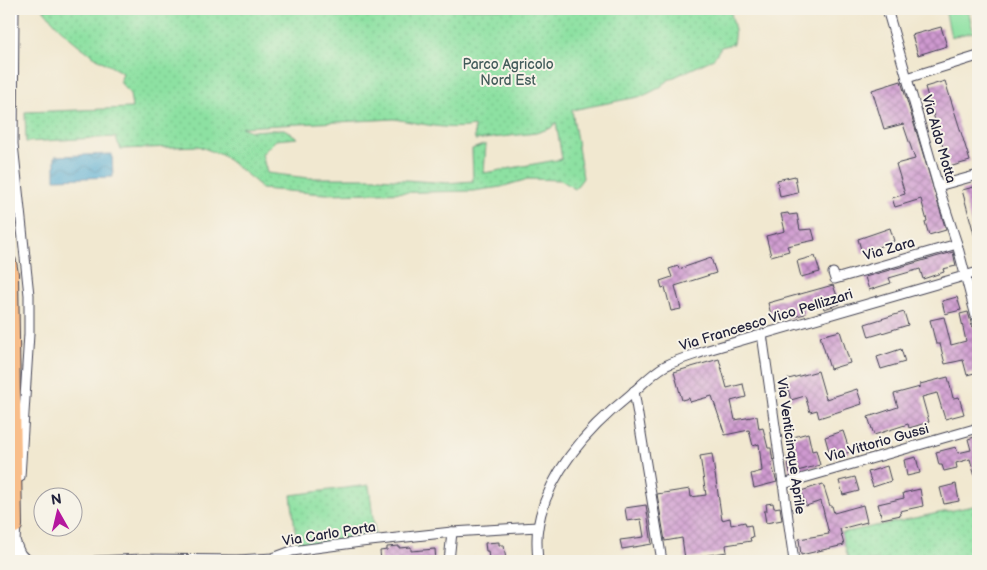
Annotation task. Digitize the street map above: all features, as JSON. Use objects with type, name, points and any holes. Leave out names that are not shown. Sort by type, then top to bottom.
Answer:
[{"type":"highway","points":[[9,262],[11,284],[15,532]]},
{"type":"street","points":[[14,9],[13,144],[29,295],[29,334],[14,561]]},
{"type":"street","name":"Via Aldo Motta","points":[[887,9],[938,186],[957,244],[978,324]]},
{"type":"street","points":[[907,78],[978,56]]},
{"type":"street","points":[[938,186],[978,175]]},
{"type":"street","name":"Via Zara","points":[[834,273],[835,279],[957,244]]},
{"type":"street","name":"Via Francesco Vico Pellizzari","points":[[538,561],[538,527],[551,488],[564,464],[606,416],[648,378],[666,366],[708,350],[978,272]]},
{"type":"street","name":"Via Venticinque Aprile","points":[[762,334],[794,561]]},
{"type":"street","points":[[634,391],[662,561]]},
{"type":"street","name":"Via Vittorio Gussi","points":[[783,484],[978,428]]},
{"type":"street","name":"Via Carlo Porta","points":[[95,561],[273,559],[292,551],[361,542],[452,532],[538,527]]},
{"type":"street","points":[[15,532],[20,553],[23,558],[31,561]]},
{"type":"street","points":[[449,561],[452,532]]},
{"type":"green space","name":"Parco Agricolo Nord Est","points":[[43,9],[730,9],[735,30],[733,44],[721,47],[713,59],[670,79],[659,88],[643,96],[572,110],[583,178],[575,189],[561,180],[528,179],[501,187],[473,191],[325,194],[261,189],[256,182],[222,155],[198,146],[121,149],[115,137],[26,142],[25,112],[132,108],[130,94],[120,82],[123,73],[79,46]],"holes":[[[394,119],[454,128],[474,126],[475,140],[536,133],[551,128],[556,122],[562,159],[484,173],[486,144],[472,149],[473,181],[447,183],[378,178],[308,178],[267,173],[262,154],[276,140],[298,138],[284,129],[251,131],[241,127]]]},
{"type":"green space","points":[[945,9],[968,9],[973,32],[951,37]]},
{"type":"green space","points":[[369,485],[375,535],[297,546],[291,495]]},
{"type":"green space","points":[[978,505],[978,561],[849,561],[841,533]]},
{"type":"water","points":[[112,154],[113,177],[55,179],[55,156]]},
{"type":"building","points":[[941,27],[947,46],[918,55],[912,35]]},
{"type":"building","points":[[901,81],[946,230],[929,235],[921,199],[895,207],[892,198],[905,194],[896,164],[915,159],[903,124],[884,129],[872,90]]},
{"type":"building","points":[[945,81],[970,161],[949,167],[925,87]]},
{"type":"building","points":[[795,176],[798,193],[780,197],[777,180]]},
{"type":"building","points":[[978,186],[978,241],[976,241],[962,190]]},
{"type":"building","points":[[788,213],[789,215],[797,214],[800,230],[812,229],[815,240],[787,246],[789,251],[771,256],[766,236],[785,231],[781,214]]},
{"type":"building","points":[[890,228],[894,241],[862,253],[858,239]]},
{"type":"building","points":[[953,252],[956,266],[943,269],[944,272],[923,279],[920,269],[889,278],[891,283],[869,290],[865,277]]},
{"type":"building","points":[[815,256],[820,272],[801,277],[797,261]]},
{"type":"building","points":[[711,258],[716,273],[675,286],[681,309],[671,311],[665,287],[662,288],[660,281],[672,277],[669,269],[678,266],[679,269]]},
{"type":"building","points":[[833,285],[840,304],[824,309],[822,302],[803,307],[805,314],[789,318],[788,314],[772,318],[768,303]]},
{"type":"building","points":[[957,297],[961,310],[945,314],[942,301]]},
{"type":"building","points":[[904,312],[908,325],[869,337],[865,324]]},
{"type":"building","points":[[968,312],[972,326],[978,330],[978,372],[967,375],[963,360],[945,364],[940,344],[936,344],[930,320],[944,317],[951,345],[966,341],[960,314]]},
{"type":"building","points":[[840,331],[850,363],[830,369],[820,336]]},
{"type":"building","points":[[901,349],[905,362],[881,369],[877,357]]},
{"type":"building","points":[[719,359],[727,388],[743,384],[746,397],[731,401],[735,420],[757,416],[759,429],[763,428],[768,448],[771,448],[773,463],[771,463],[777,482],[754,488],[751,474],[762,471],[759,444],[753,446],[749,430],[725,435],[712,396],[690,402],[689,398],[682,400],[674,372]]},
{"type":"building","points":[[818,371],[826,399],[857,389],[862,404],[819,418],[817,410],[810,412],[805,396],[791,400],[785,380]]},
{"type":"building","points":[[948,377],[953,398],[959,397],[964,414],[945,419],[937,393],[922,397],[929,422],[909,428],[908,424],[874,435],[868,417],[898,407],[894,394],[920,387],[920,384]]},
{"type":"building","points":[[843,431],[850,452],[831,458],[825,437]]},
{"type":"building","points":[[808,433],[812,451],[816,450],[820,465],[790,473],[787,457],[794,455],[790,438]]},
{"type":"building","points":[[978,436],[978,480],[976,480],[970,459],[956,463],[957,468],[944,471],[942,465],[939,465],[936,452],[956,447],[958,453],[971,450],[968,439]]},
{"type":"building","points":[[712,454],[722,520],[730,518],[731,525],[745,522],[746,526],[751,525],[753,537],[750,538],[751,541],[726,545],[727,552],[685,559],[682,538],[665,541],[657,494],[690,489],[691,497],[706,495],[700,456]]},
{"type":"building","points":[[916,457],[920,473],[907,476],[904,460]]},
{"type":"building","points":[[887,466],[891,481],[873,487],[868,472]]},
{"type":"building","points":[[855,477],[859,491],[843,495],[839,481]]},
{"type":"building","points":[[823,484],[834,513],[863,505],[867,522],[840,529],[844,545],[801,555],[799,539],[829,534],[821,501],[806,506],[801,491]]},
{"type":"building","points":[[956,484],[959,501],[944,504],[940,488]]},
{"type":"building","points":[[920,489],[923,506],[900,511],[901,515],[882,519],[878,504],[904,498],[903,493]]},
{"type":"building","points":[[773,503],[774,508],[780,507],[782,520],[766,523],[764,511],[767,511],[766,504]]},
{"type":"building","points":[[646,505],[652,544],[622,549],[620,540],[644,537],[641,519],[627,521],[625,508]]},
{"type":"building","points":[[499,542],[499,545],[504,545],[506,561],[493,561],[493,559],[489,559],[488,551],[486,551],[485,543]]},
{"type":"building","points":[[399,546],[399,548],[411,547],[411,551],[435,549],[436,561],[381,561],[380,551],[387,550],[387,547]]}]
